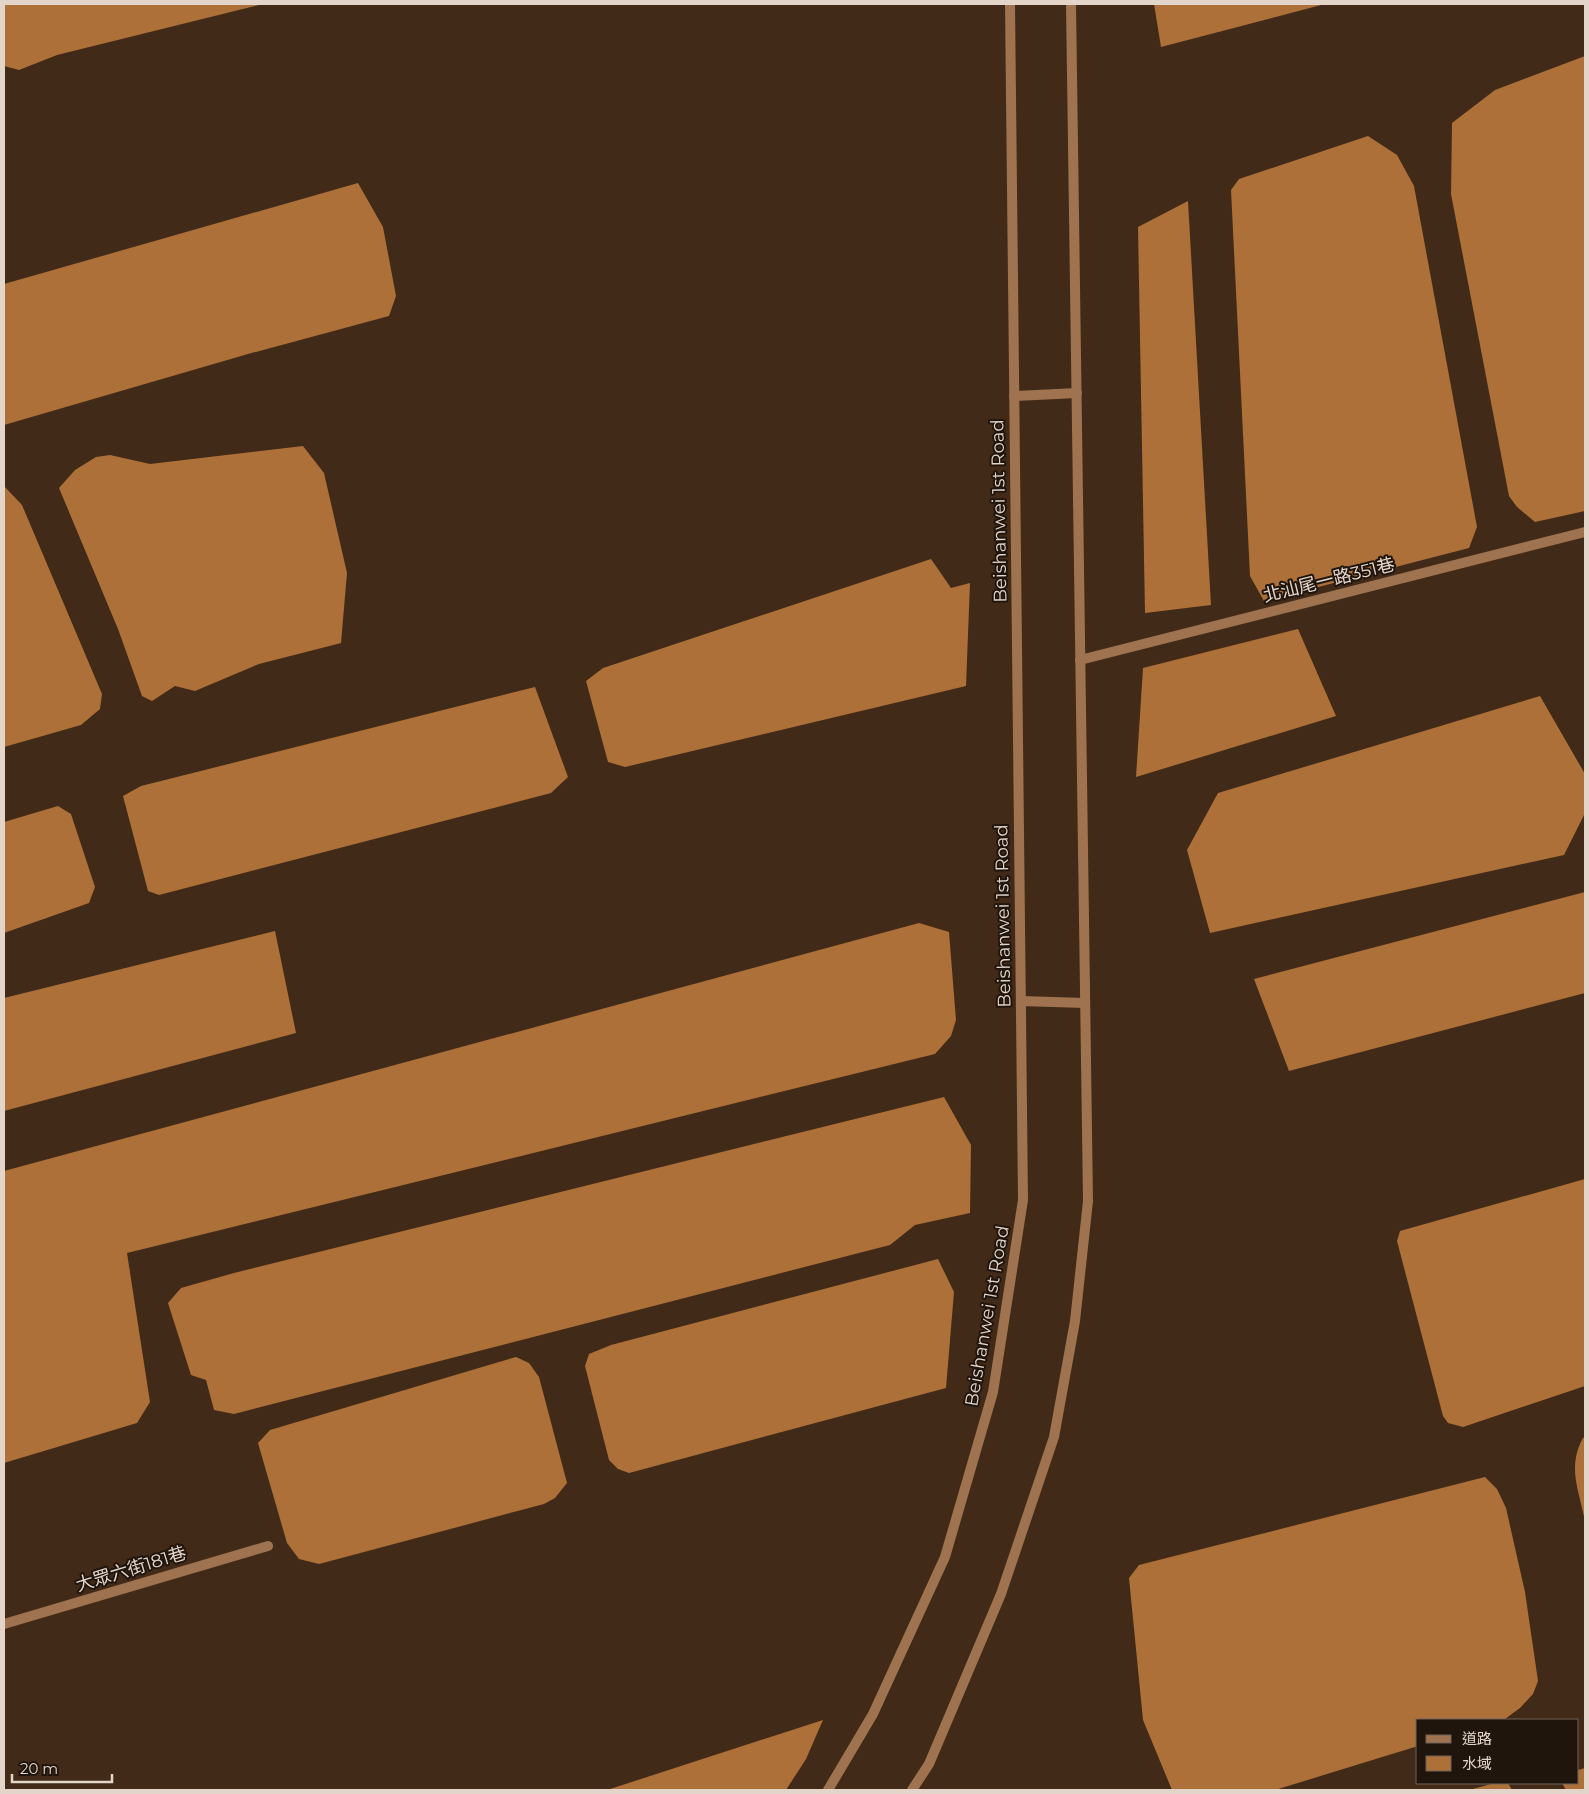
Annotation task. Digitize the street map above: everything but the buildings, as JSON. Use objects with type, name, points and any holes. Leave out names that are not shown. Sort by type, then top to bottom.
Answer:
[{"type":"street","name":"Beishanwei 1st Road","points":[[828,1790],[872,1714],[945,1557],[993,1392],[1023,1200],[1010,4]]},
{"type":"street","points":[[912,1790],[929,1764],[1001,1594],[1054,1438],[1076,1321],[1088,1201],[1071,4]]},
{"type":"street","points":[[1014,396],[1076,393]]},
{"type":"street","name":"北汕尾一路351巷","points":[[1080,660],[1585,532]]},
{"type":"street","points":[[1021,1001],[1085,1003]]},
{"type":"street","name":"大眾六街181巷","points":[[4,1624],[268,1546]]},
{"type":"water","points":[[4,4],[263,4],[57,55],[19,70],[4,66]]},
{"type":"water","points":[[1154,4],[1325,4],[1161,47]]},
{"type":"water","points":[[1585,56],[1585,511],[1535,522],[1517,507],[1509,496],[1451,194],[1452,123],[1495,90]]},
{"type":"water","points":[[1368,136],[1397,155],[1414,186],[1477,527],[1469,548],[1264,601],[1250,576],[1231,190],[1239,179]]},
{"type":"water","points":[[358,183],[383,227],[396,296],[389,316],[248,354],[4,425],[4,284]]},
{"type":"water","points":[[1188,201],[1211,605],[1145,613],[1138,227]]},
{"type":"water","points":[[303,446],[324,473],[347,573],[341,643],[259,664],[195,691],[175,686],[152,701],[142,696],[118,629],[59,488],[75,470],[96,457],[110,455],[150,464]]},
{"type":"water","points":[[4,486],[22,505],[102,694],[100,709],[81,725],[4,747]]},
{"type":"water","points":[[931,559],[951,588],[970,583],[966,686],[625,767],[608,762],[586,681],[603,668]]},
{"type":"water","points":[[1298,629],[1336,716],[1136,777],[1143,668]]},
{"type":"water","points":[[535,687],[568,777],[551,793],[159,895],[148,891],[123,796],[141,786]]},
{"type":"water","points":[[1540,696],[1585,774],[1585,813],[1564,855],[1210,933],[1187,850],[1218,793]]},
{"type":"water","points":[[58,806],[71,814],[95,887],[89,903],[4,933],[4,822]]},
{"type":"water","points":[[1585,892],[1585,993],[1289,1071],[1254,979]]},
{"type":"water","points":[[919,923],[949,932],[956,1020],[951,1036],[935,1054],[127,1253],[150,1402],[137,1423],[4,1463],[4,1171]]},
{"type":"water","points":[[275,931],[296,1033],[4,1111],[4,998]]},
{"type":"water","points":[[944,1097],[971,1145],[970,1213],[915,1225],[890,1245],[234,1414],[214,1410],[206,1380],[191,1375],[168,1303],[181,1288],[234,1273]]},
{"type":"water","points":[[1585,1179],[1585,1386],[1463,1427],[1448,1423],[1443,1416],[1397,1241],[1400,1231]]},
{"type":"water","points":[[938,1259],[954,1292],[946,1388],[629,1473],[618,1469],[609,1460],[585,1366],[589,1354],[611,1345]]},
{"type":"water","points":[[516,1357],[529,1363],[539,1377],[567,1483],[555,1498],[544,1504],[319,1564],[299,1559],[287,1543],[258,1443],[270,1430]]},
{"type":"water","points":[[1585,1437],[1585,1521],[1575,1469],[1578,1449]]},
{"type":"water","points":[[1485,1477],[1497,1489],[1506,1508],[1525,1592],[1538,1681],[1533,1694],[1520,1708],[1505,1719],[1416,1719],[1416,1747],[1275,1790],[1172,1790],[1143,1720],[1129,1578],[1139,1565]]},
{"type":"water","points":[[823,1720],[806,1759],[786,1790],[607,1790]]},
{"type":"water","points":[[1585,1768],[1585,1790],[1566,1790],[1563,1784],[1579,1784],[1579,1770]]},
{"type":"water","points":[[1491,1784],[1509,1784],[1512,1790],[1469,1790]]}]
